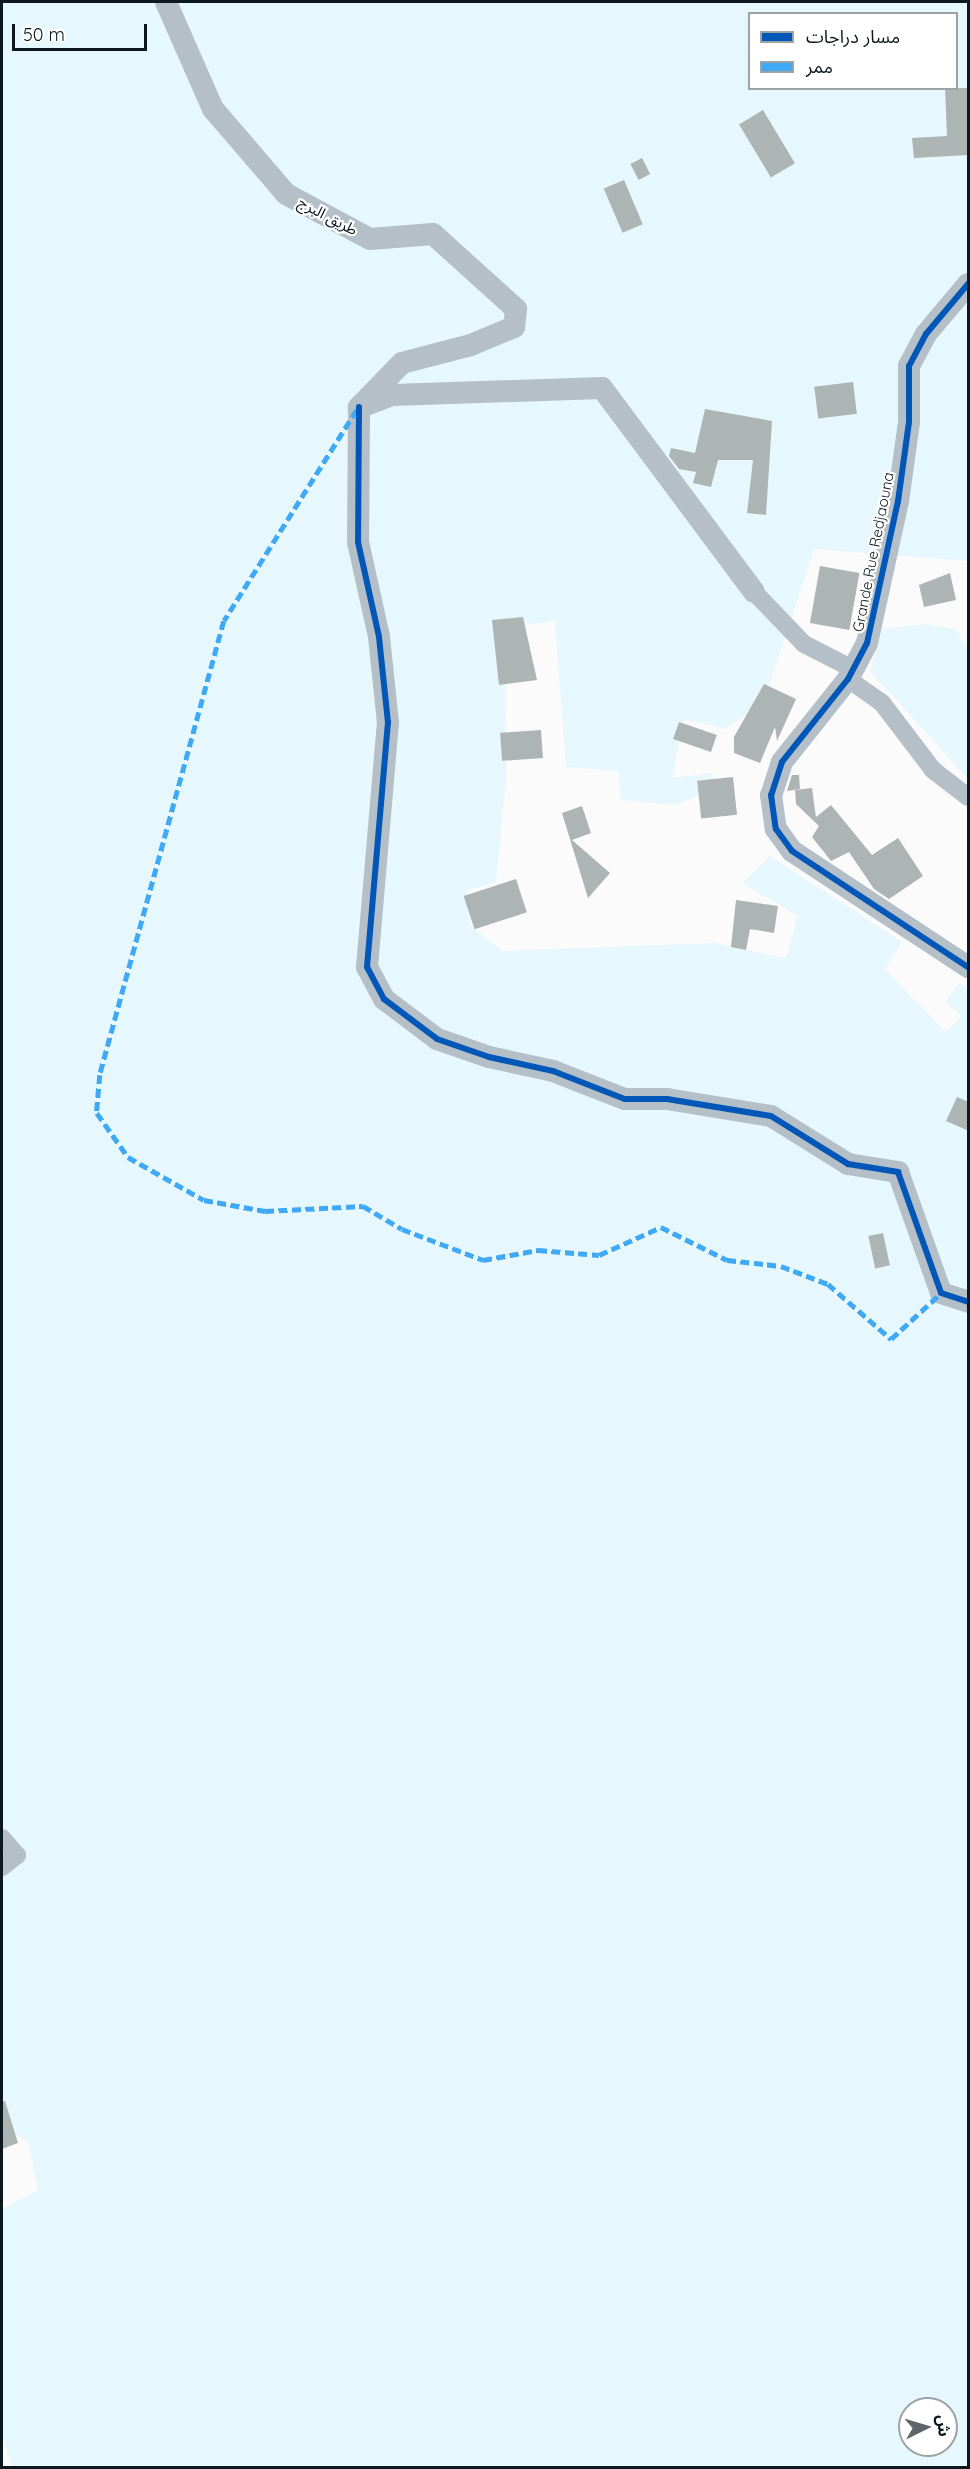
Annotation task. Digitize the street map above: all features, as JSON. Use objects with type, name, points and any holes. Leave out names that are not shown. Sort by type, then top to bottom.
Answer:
[{"type":"street","name":"طريق البرج","points":[[166,2],[213,109],[286,194],[370,239],[433,234],[516,309],[514,327],[471,345],[402,363],[359,407]]},
{"type":"street","name":"Grande Rue Redjaouna","points":[[969,284],[926,334],[909,366],[909,422],[898,501],[870,633],[850,674],[782,762],[771,795],[776,829],[792,851],[969,967]]},
{"type":"street","points":[[969,797],[933,770],[882,703],[850,674],[804,644],[754,592],[602,387],[392,395],[359,407],[358,542],[379,637],[388,722],[366,967],[384,999],[437,1039],[489,1057],[553,1071],[625,1099],[667,1099],[771,1116],[848,1164],[898,1172],[941,1293],[969,1302]]},
{"type":"street","points":[[2,1838],[17,1856],[2,1867]]},
{"type":"shaded area","points":[[2,2],[968,2],[968,561],[814,549],[763,704],[725,729],[684,719],[672,778],[712,773],[715,789],[675,805],[621,800],[618,771],[566,767],[555,621],[505,628],[506,779],[496,882],[467,890],[470,925],[502,951],[715,943],[786,958],[798,916],[742,883],[770,856],[902,942],[885,969],[945,1032],[962,1016],[945,1002],[959,983],[968,989],[968,2467],[12,2467],[2,2437],[2,2209],[38,2190],[29,2144],[2,2122]]},
{"type":"shaded area","points":[[925,624],[956,629],[968,650],[968,779],[870,671],[882,629]]},
{"type":"building","points":[[967,88],[969,155],[914,158],[912,138],[947,136],[945,90]]},
{"type":"building","points":[[763,110],[795,163],[771,178],[739,124]]},
{"type":"building","points":[[642,158],[650,174],[639,180],[630,164]]},
{"type":"building","points":[[624,180],[643,224],[623,233],[604,189]]},
{"type":"building","points":[[853,382],[857,414],[818,419],[814,387]]},
{"type":"building","points":[[705,409],[772,421],[766,515],[747,513],[753,460],[718,460],[711,487],[693,483],[696,472],[679,469],[669,456],[671,448],[695,453]]},
{"type":"building","points":[[820,566],[859,573],[849,630],[810,623]]},
{"type":"building","points":[[950,573],[956,600],[924,607],[919,585]]},
{"type":"building","points":[[523,617],[537,680],[499,685],[492,620]]},
{"type":"building","points":[[764,684],[796,699],[777,741],[775,727],[760,763],[734,753],[734,737]]},
{"type":"building","points":[[679,722],[717,735],[711,752],[673,739]]},
{"type":"building","points":[[541,730],[543,758],[502,761],[500,733]]},
{"type":"building","points":[[792,775],[799,775],[800,789],[787,791]]},
{"type":"building","points":[[733,777],[737,815],[701,819],[697,781]]},
{"type":"building","points":[[812,788],[816,817],[831,805],[872,855],[898,838],[923,876],[889,899],[874,889],[849,852],[831,861],[812,837],[819,826],[796,804],[795,790]]},
{"type":"building","points":[[582,806],[591,833],[572,840],[610,873],[588,898],[562,813]]},
{"type":"building","points":[[516,879],[527,912],[475,929],[464,896]]},
{"type":"building","points":[[736,900],[778,906],[774,933],[750,929],[746,950],[731,947]]},
{"type":"building","points":[[957,1097],[969,1102],[969,1131],[946,1121]]},
{"type":"building","points":[[883,1233],[890,1265],[875,1268],[868,1236]]},
{"type":"building","points":[[5,2101],[18,2143],[2,2149],[2,2102]]},
{"type":"marked path","points":[[357,410],[224,621],[100,1075],[97,1113],[128,1157],[204,1200],[265,1211],[363,1206],[402,1229],[483,1260],[538,1250],[599,1255],[661,1227],[727,1260],[781,1266],[828,1284],[891,1339],[941,1293]]},
{"type":"cycle path","points":[[968,284],[926,334],[909,366],[909,422],[898,501],[867,643],[848,679],[782,762],[771,795],[776,829],[792,851],[968,967]]},
{"type":"cycle path","points":[[359,407],[358,542],[379,637],[388,722],[367,967],[384,999],[437,1039],[489,1057],[553,1071],[625,1099],[667,1099],[771,1116],[848,1164],[898,1172],[941,1293],[968,1302]]}]
